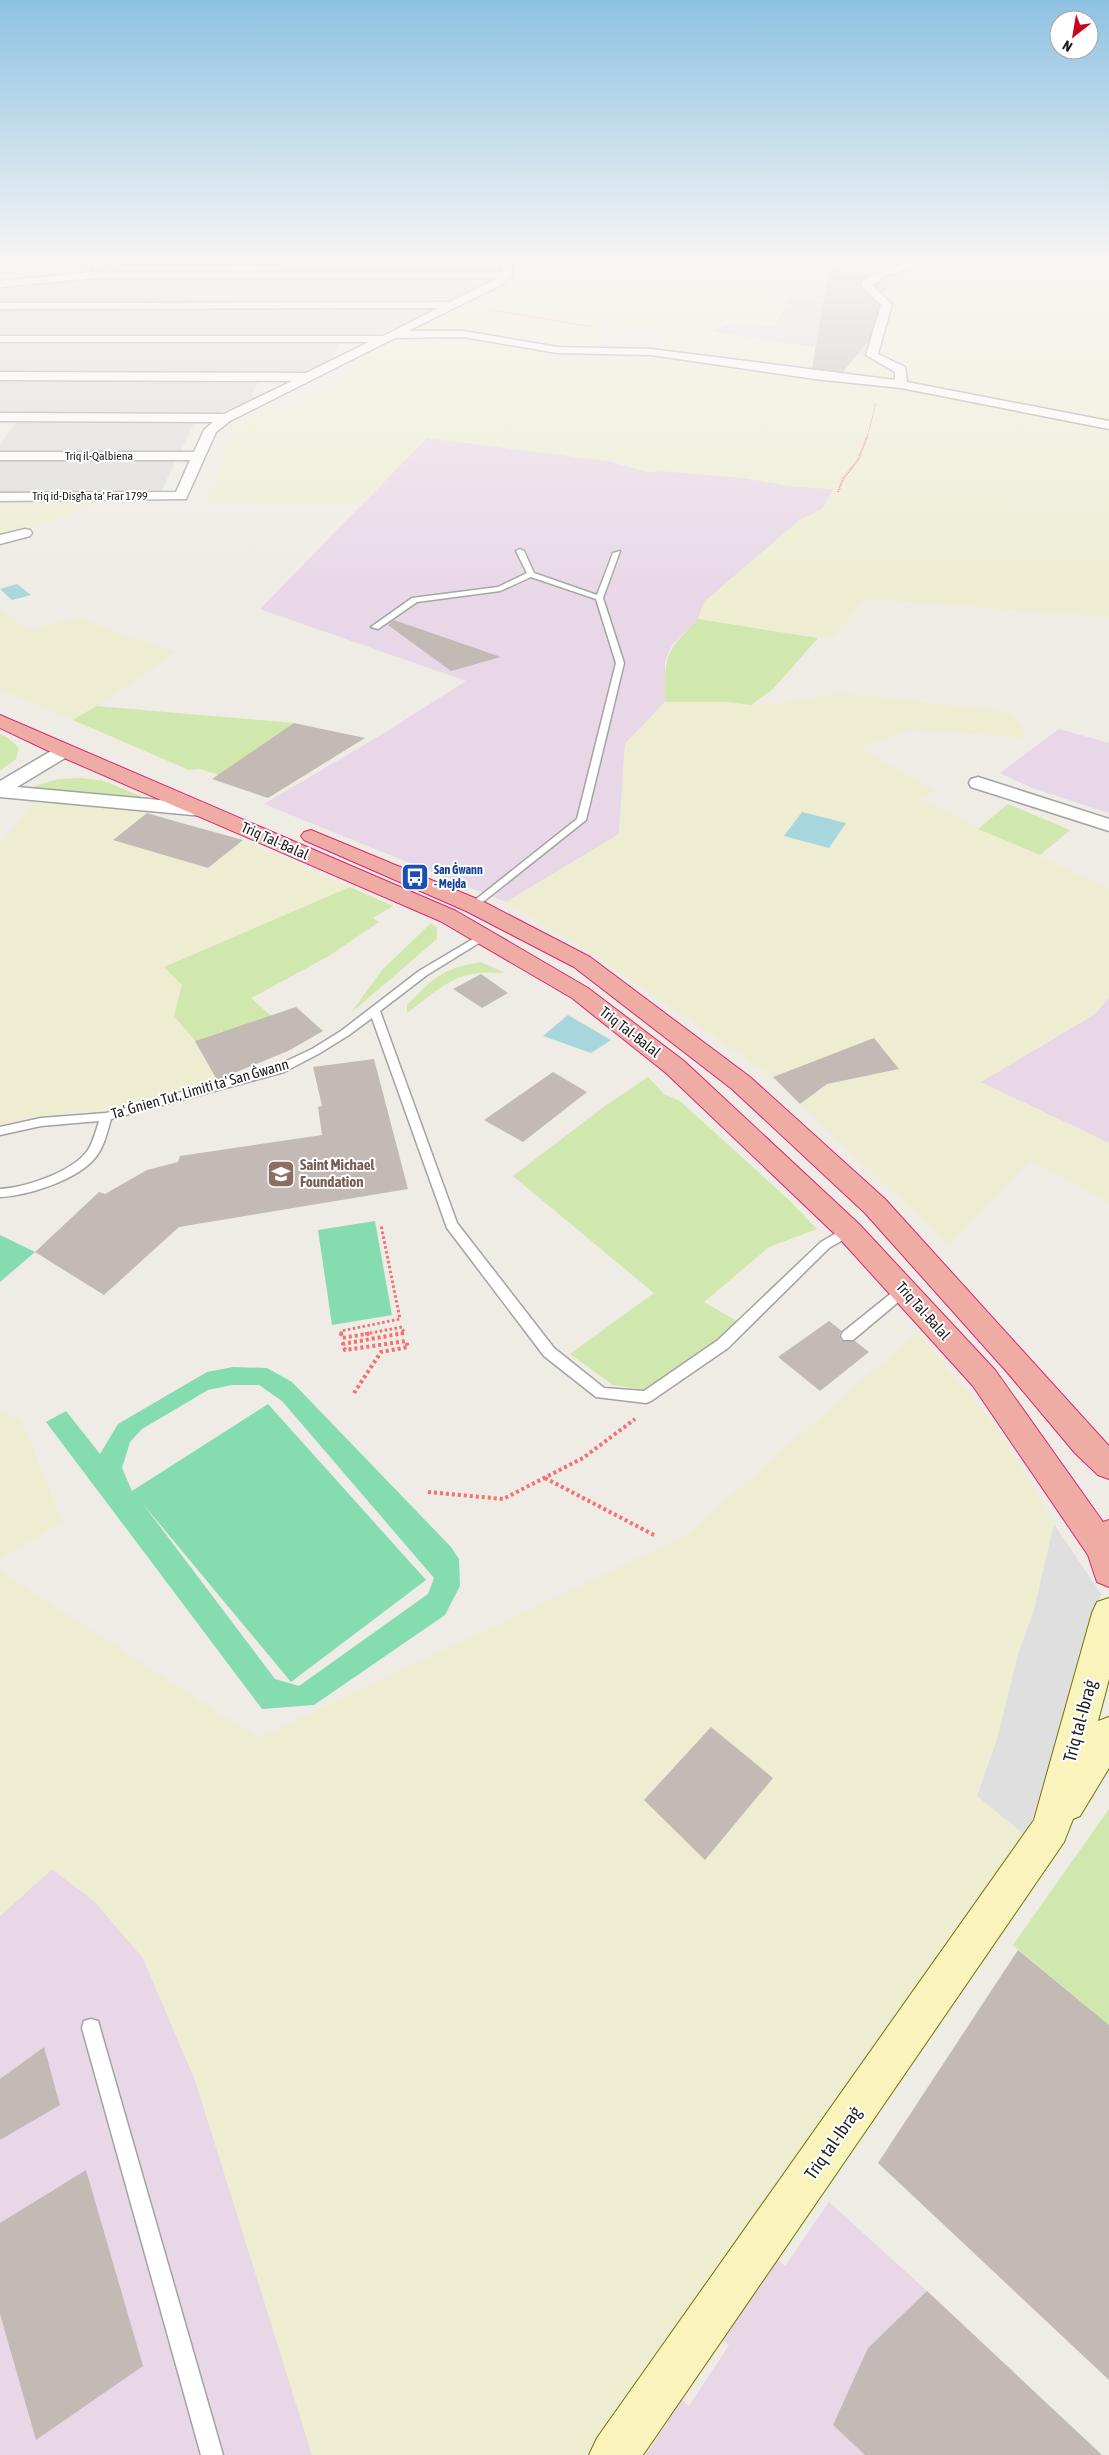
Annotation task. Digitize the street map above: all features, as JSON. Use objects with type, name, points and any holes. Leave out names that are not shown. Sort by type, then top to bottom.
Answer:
[{"type":"highway","name":"Triq Tal-Balal","points":[[0,702],[474,906],[582,962],[741,1082],[875,1206],[1018,1364],[1086,1444],[1109,1466]]},
{"type":"highway","name":"Triq Tal-Balal","points":[[0,721],[64,751],[448,916],[580,993],[675,1067],[849,1231],[984,1378],[1107,1552]]},
{"type":"main road","name":"Triq tal-Ibraġ","points":[[1051,1829],[1109,1612]]},
{"type":"main road","name":"Triq tal-Ibraġ","points":[[614,2455],[1051,1829],[1109,1734]]},
{"type":"street","points":[[268,378],[268,398]]},
{"type":"street","points":[[197,456],[210,430],[226,418],[310,378]]},
{"type":"street","points":[[835,378],[881,384],[901,384],[1109,425]]},
{"type":"street","points":[[901,378],[901,384]]},
{"type":"street","points":[[0,417],[226,418]]},
{"type":"street","points":[[5,430],[14,417]]},
{"type":"street","name":"Triq il-Qalbiena","points":[[0,456],[197,456]]},
{"type":"street","name":"Triq id-Disgħa ta' Frar 1799","points":[[0,497],[181,496],[197,456]]},
{"type":"street","points":[[0,540],[25,533]]},
{"type":"street","points":[[0,790],[64,751]]},
{"type":"street","points":[[978,783],[1109,825]]},
{"type":"street","points":[[0,790],[203,810]]},
{"type":"lane","points":[[520,551],[532,574],[599,598]]},
{"type":"lane","points":[[474,906],[581,820],[620,663],[599,598],[617,553]]},
{"type":"lane","points":[[375,627],[415,600],[500,590],[532,574]]},
{"type":"lane","name":"Ta' Ġnien Tut, Limiti ta' San Ġwann","points":[[0,1131],[41,1122],[106,1117],[280,1069],[316,1051],[375,1011],[423,973],[483,936]]},
{"type":"lane","points":[[375,1011],[451,1225],[549,1352],[601,1393],[646,1397],[723,1344],[825,1245],[849,1231]]},
{"type":"lane","points":[[0,1193],[26,1188],[75,1169],[90,1156],[106,1117]]},
{"type":"lane","points":[[848,1336],[904,1290]]},
{"type":"lane","points":[[91,2028],[212,2455]]},
{"type":"path","points":[[838,492],[839,483],[858,460],[869,434],[881,384]]},
{"type":"path","points":[[354,1393],[381,1352],[408,1347],[406,1341],[345,1350],[343,1344],[404,1333],[402,1326],[342,1338],[341,1331],[400,1319],[381,1225]]},
{"type":"path","points":[[428,1492],[503,1498],[582,1458],[636,1418],[646,1397]]},
{"type":"path","points":[[545,1478],[654,1536]]},
{"type":"shaded area","points":[[0,378],[261,378],[250,400],[194,423],[159,496],[0,494],[0,445],[22,413],[0,413]]},
{"type":"shaded area","points":[[427,438],[609,461],[648,472],[662,471],[745,478],[789,486],[835,489],[829,502],[822,509],[800,520],[704,602],[698,619],[672,645],[665,661],[665,702],[625,744],[619,834],[506,902],[264,804],[386,732],[466,681],[260,609]]},
{"type":"shaded area","points":[[1059,729],[1109,743],[1109,813],[1032,788],[1000,773]]},
{"type":"shaded area","points":[[1109,997],[1109,1143],[980,1082],[1095,1014]]},
{"type":"shaded area","points":[[1054,1524],[1101,1594],[1027,1837],[977,1796],[998,1736],[1018,1654],[1034,1610]]},
{"type":"shaded area","points":[[52,1869],[94,1901],[143,1958],[195,2080],[312,2455],[0,2455],[0,1916]]},
{"type":"shaded area","points":[[829,2202],[1102,2455],[646,2455],[682,2400],[689,2406],[729,2345],[722,2339],[777,2259],[785,2266]]},
{"type":"green space","points":[[337,378],[831,378],[904,387],[1109,429],[1109,617],[867,599],[830,639],[698,619],[704,602],[800,520],[822,509],[834,489],[789,486],[745,478],[662,471],[648,472],[609,461],[427,438],[363,503],[207,503],[234,429],[245,421],[272,410],[284,408],[313,391],[320,391]]},
{"type":"green space","points":[[868,378],[1109,378],[1109,423],[902,382]]},
{"type":"green space","points":[[0,502],[96,502],[40,527],[0,537]]},
{"type":"green space","points":[[0,607],[29,631],[79,617],[123,636],[174,651],[147,673],[73,720],[0,689]]},
{"type":"green space","points":[[698,619],[818,638],[773,689],[751,705],[728,702],[665,702],[665,674],[669,656],[678,640]]},
{"type":"green space","points":[[841,693],[1011,712],[1029,738],[911,729],[860,748],[935,791],[917,798],[1109,889],[1109,997],[1095,1014],[981,1082],[1109,1143],[1109,1202],[1029,1160],[949,1246],[773,1077],[582,947],[506,902],[619,834],[625,744],[665,702],[728,702],[751,705],[787,703]]},
{"type":"green space","points":[[96,706],[294,723],[219,775],[200,769],[189,770],[73,720]]},
{"type":"green space","points":[[0,734],[8,738],[19,748],[16,759],[0,771]]},
{"type":"green space","points":[[82,778],[104,781],[145,798],[147,801],[28,788],[58,779]]},
{"type":"green space","points":[[34,801],[147,813],[113,840],[208,868],[243,840],[350,887],[164,967],[183,985],[174,1017],[195,1041],[217,1080],[109,1109],[21,1119],[0,1126],[0,841],[3,841]]},
{"type":"green space","points":[[1008,804],[1070,830],[1040,855],[978,829]]},
{"type":"green space","points":[[350,887],[393,906],[373,918],[379,922],[327,957],[251,998],[286,1029],[239,1050],[223,1031],[195,1041],[174,1016],[182,985],[164,967]]},
{"type":"green space","points":[[431,923],[437,928],[437,939],[351,1013],[382,970]]},
{"type":"green space","points":[[481,962],[505,973],[488,972],[474,974],[452,981],[407,1013],[407,1005],[432,981],[457,967]]},
{"type":"green space","points":[[648,1077],[664,1094],[680,1101],[789,1200],[817,1229],[769,1247],[704,1302],[737,1321],[720,1341],[648,1390],[613,1385],[570,1354],[654,1293],[513,1176],[605,1106]]},
{"type":"green space","points":[[375,1221],[392,1315],[332,1325],[318,1230]]},
{"type":"green space","points":[[0,1235],[35,1252],[0,1282]]},
{"type":"green space","points":[[917,1332],[1001,1433],[1054,1524],[1036,1605],[1018,1653],[998,1736],[977,1796],[1027,1837],[588,2455],[312,2455],[195,2080],[143,1958],[94,1901],[52,1869],[0,1916],[0,1571],[258,1738],[685,1536]]},
{"type":"green space","points":[[233,1367],[267,1368],[292,1382],[451,1547],[459,1559],[460,1586],[445,1615],[314,1705],[262,1709],[46,1422],[66,1411],[100,1454],[118,1424],[207,1372]],"holes":[[[232,1385],[259,1385],[282,1401],[434,1578],[428,1594],[299,1686],[275,1679],[143,1504],[291,1682],[426,1580],[268,1404],[132,1491],[122,1468],[130,1442],[142,1429],[208,1390]]]},
{"type":"green space","points":[[0,1412],[21,1419],[62,1521],[0,1560]]},
{"type":"green space","points":[[1109,1809],[1109,2025],[1013,1945]]},
{"type":"water","points":[[17,584],[31,595],[12,600],[0,589]]},
{"type":"water","points":[[802,812],[846,823],[829,848],[784,836]]},
{"type":"water","points":[[568,1015],[611,1040],[591,1053],[543,1036]]},
{"type":"building","points":[[394,620],[501,657],[451,671],[388,625]]},
{"type":"building","points":[[294,723],[365,738],[268,798],[212,779]]},
{"type":"building","points":[[147,813],[243,840],[208,868],[113,840]]},
{"type":"building","points":[[481,974],[508,993],[482,1008],[453,989]]},
{"type":"building","points":[[296,1007],[323,1031],[288,1051],[217,1080],[195,1041]]},
{"type":"building","points":[[874,1038],[899,1069],[827,1084],[800,1104],[773,1077]]},
{"type":"building","name":"Saint Michael Foundation","points":[[374,1059],[408,1189],[179,1227],[104,1295],[35,1252],[99,1192],[105,1194],[147,1170],[178,1162],[180,1156],[322,1135],[318,1107],[322,1106],[313,1067]]},
{"type":"building","points":[[553,1072],[587,1092],[523,1142],[484,1120]]},
{"type":"building","points":[[829,1321],[842,1331],[839,1335],[841,1341],[855,1341],[869,1352],[820,1391],[778,1357]]},
{"type":"building","points":[[711,1727],[773,1778],[705,1860],[644,1800]]},
{"type":"building","points":[[1018,1950],[1109,2025],[1109,2380],[878,2163]]},
{"type":"building","points":[[44,2047],[60,2105],[0,2140],[0,2079]]},
{"type":"building","points":[[86,2170],[143,2366],[36,2440],[0,2314],[0,2223]]},
{"type":"building","points":[[927,2291],[1102,2455],[865,2455],[833,2425],[868,2348]]},
{"type":"place","name":"San Ġwann - Mejda","points":[[415,877]]},
{"type":"place","name":"Saint Michael Foundation","points":[[281,1174]]}]
